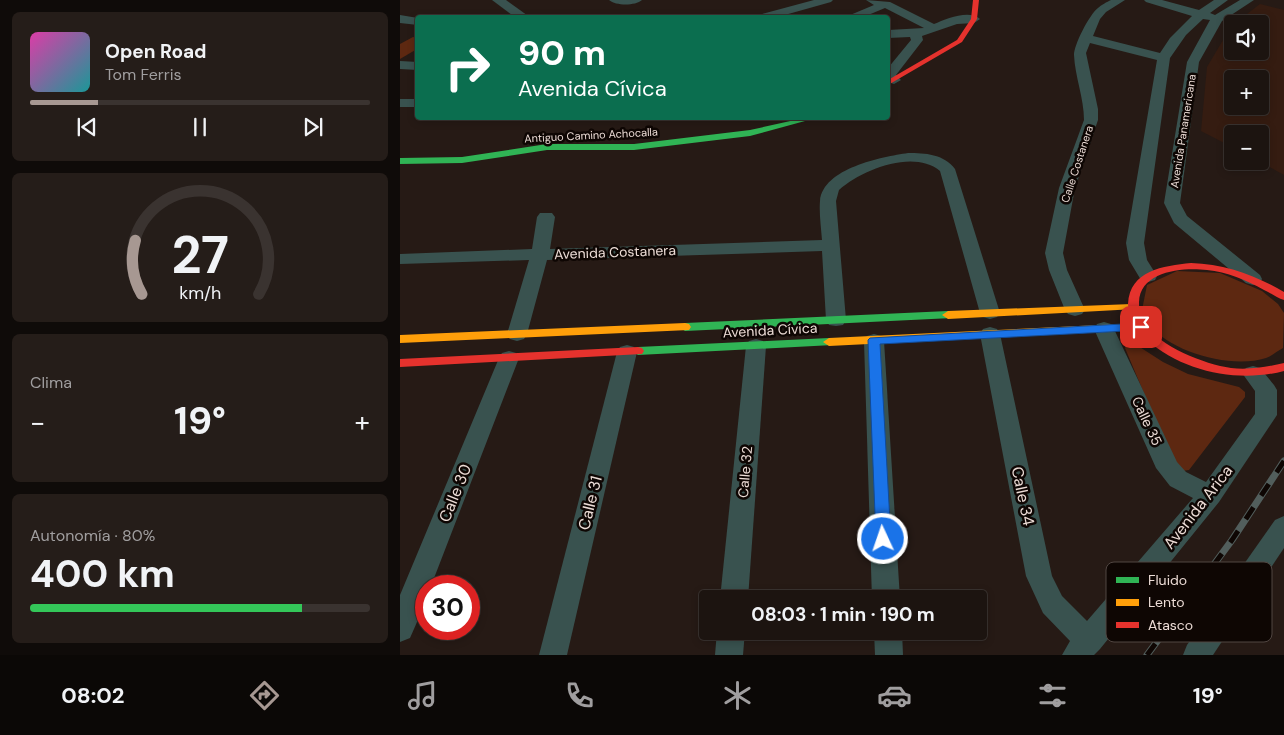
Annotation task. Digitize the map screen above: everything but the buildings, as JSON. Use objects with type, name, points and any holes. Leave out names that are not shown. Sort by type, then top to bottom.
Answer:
[{"type":"main road","points":[[890,78],[960,41],[974,19],[976,0]]},
{"type":"main road","name":"Antiguo Camino Achocalla","points":[[400,161],[462,160],[547,148],[634,147],[668,144],[750,133],[804,120]]},
{"type":"main road","points":[[1284,297],[1253,279],[1224,270],[1195,266],[1169,268],[1148,276],[1138,285],[1133,295],[1132,307],[1141,327],[1153,340],[1188,361],[1216,370],[1253,373],[1271,371],[1284,366]]},
{"type":"main road","name":"Avenida Cívica","points":[[400,363],[874,340],[1075,310],[1132,307]]},
{"type":"main road","name":"Avenida Cívica","points":[[517,334],[836,320],[1104,329],[1141,327]]},
{"type":"main road","points":[[400,339],[517,334]]},
{"type":"street","points":[[498,0],[520,15]]},
{"type":"street","points":[[615,0],[636,0]]},
{"type":"street","points":[[756,15],[780,4],[796,0]]},
{"type":"street","points":[[770,15],[827,0]]},
{"type":"street","points":[[872,0],[904,12],[934,30]]},
{"type":"street","name":"Calle Costanera","points":[[1075,310],[1058,270],[1054,253],[1067,188],[1091,120],[1091,109],[1080,53],[1095,18],[1102,10],[1119,0]]},
{"type":"street","points":[[1150,0],[1217,19]]},
{"type":"street","points":[[1148,276],[1138,260],[1135,243],[1164,58],[1168,48],[1200,14],[1222,0]]},
{"type":"street","name":"Avenida Panamericana","points":[[1248,0],[1217,19],[1193,62],[1172,203],[1180,219],[1253,279]]},
{"type":"street","points":[[857,15],[886,4]]},
{"type":"street","points":[[400,19],[415,22]]},
{"type":"street","points":[[890,34],[916,34],[934,30],[955,19],[974,19]]},
{"type":"street","points":[[890,78],[917,40],[916,34]]},
{"type":"street","points":[[1085,38],[1164,58]]},
{"type":"street","points":[[400,65],[415,66]]},
{"type":"street","points":[[400,102],[415,103]]},
{"type":"street","name":"Calle 34","points":[[836,320],[828,201],[831,190],[838,182],[866,168],[887,161],[922,157],[938,161],[947,169],[990,324],[1039,576],[1044,593],[1083,647]]},
{"type":"street","points":[[517,334],[540,254],[546,217]]},
{"type":"street","name":"Avenida Costanera","points":[[400,259],[831,245]]},
{"type":"street","name":"Calle 35","points":[[1104,329],[1168,468],[1178,479],[1210,495]]},
{"type":"street","points":[[874,340],[886,590]]},
{"type":"street","name":"Calle 32","points":[[735,590],[756,346]]},
{"type":"street","name":"Calle 31","points":[[553,655],[627,352]]},
{"type":"street","name":"Calle 30","points":[[400,629],[509,358]]},
{"type":"street","name":"Avenida Arica","points":[[1154,562],[1210,495],[1266,415],[1266,390],[1253,373]]},
{"type":"street","points":[[1260,562],[1284,527]]},
{"type":"street","name":"Avenida Arica","points":[[1083,647],[1106,619]]},
{"type":"street","points":[[729,655],[730,640]]},
{"type":"street","points":[[888,640],[889,655]]},
{"type":"street","points":[[1197,655],[1206,642]]},
{"type":"shaded area","points":[[1260,4],[1284,10],[1284,175],[1269,167],[1269,125],[1224,125],[1224,143],[1201,131],[1207,67],[1224,38],[1224,60],[1269,60],[1269,15],[1246,15]]},
{"type":"shaded area","points":[[415,38],[415,50],[400,59],[400,44]]},
{"type":"shaded area","points":[[1177,271],[1220,273],[1262,291],[1278,304],[1284,313],[1283,348],[1268,357],[1252,361],[1220,360],[1187,350],[1159,334],[1149,324],[1142,310],[1147,285]]},
{"type":"shaded area","points":[[1127,344],[1135,344],[1163,362],[1188,374],[1239,387],[1245,392],[1245,397],[1189,470],[1182,471],[1175,467],[1125,348]]},
{"type":"railway","points":[[1216,562],[1284,461]]},
{"type":"railway","points":[[1147,655],[1157,642]]},
{"type":"traffic: fast","points":[[400,161],[462,160],[547,147],[634,147],[750,133],[804,120]]},
{"type":"traffic: fast","points":[[685,327],[948,315]]},
{"type":"traffic: fast","points":[[638,351],[829,342]]},
{"type":"traffic: slow","points":[[948,315],[1132,307]]},
{"type":"traffic: slow","points":[[400,339],[685,327]]},
{"type":"traffic: slow","points":[[829,342],[1141,327]]},
{"type":"traffic: jam","points":[[890,82],[960,41],[974,19],[976,0]]},
{"type":"traffic: jam","points":[[1284,297],[1270,288],[1239,274],[1207,267],[1175,267],[1158,272],[1143,280],[1137,286],[1134,294],[1133,310],[1139,325],[1151,338],[1166,348],[1200,364],[1238,373],[1258,372],[1284,367]]},
{"type":"traffic: jam","points":[[400,363],[638,351]]},
{"type":"route","points":[[883,539],[874,340],[1141,327]]}]
